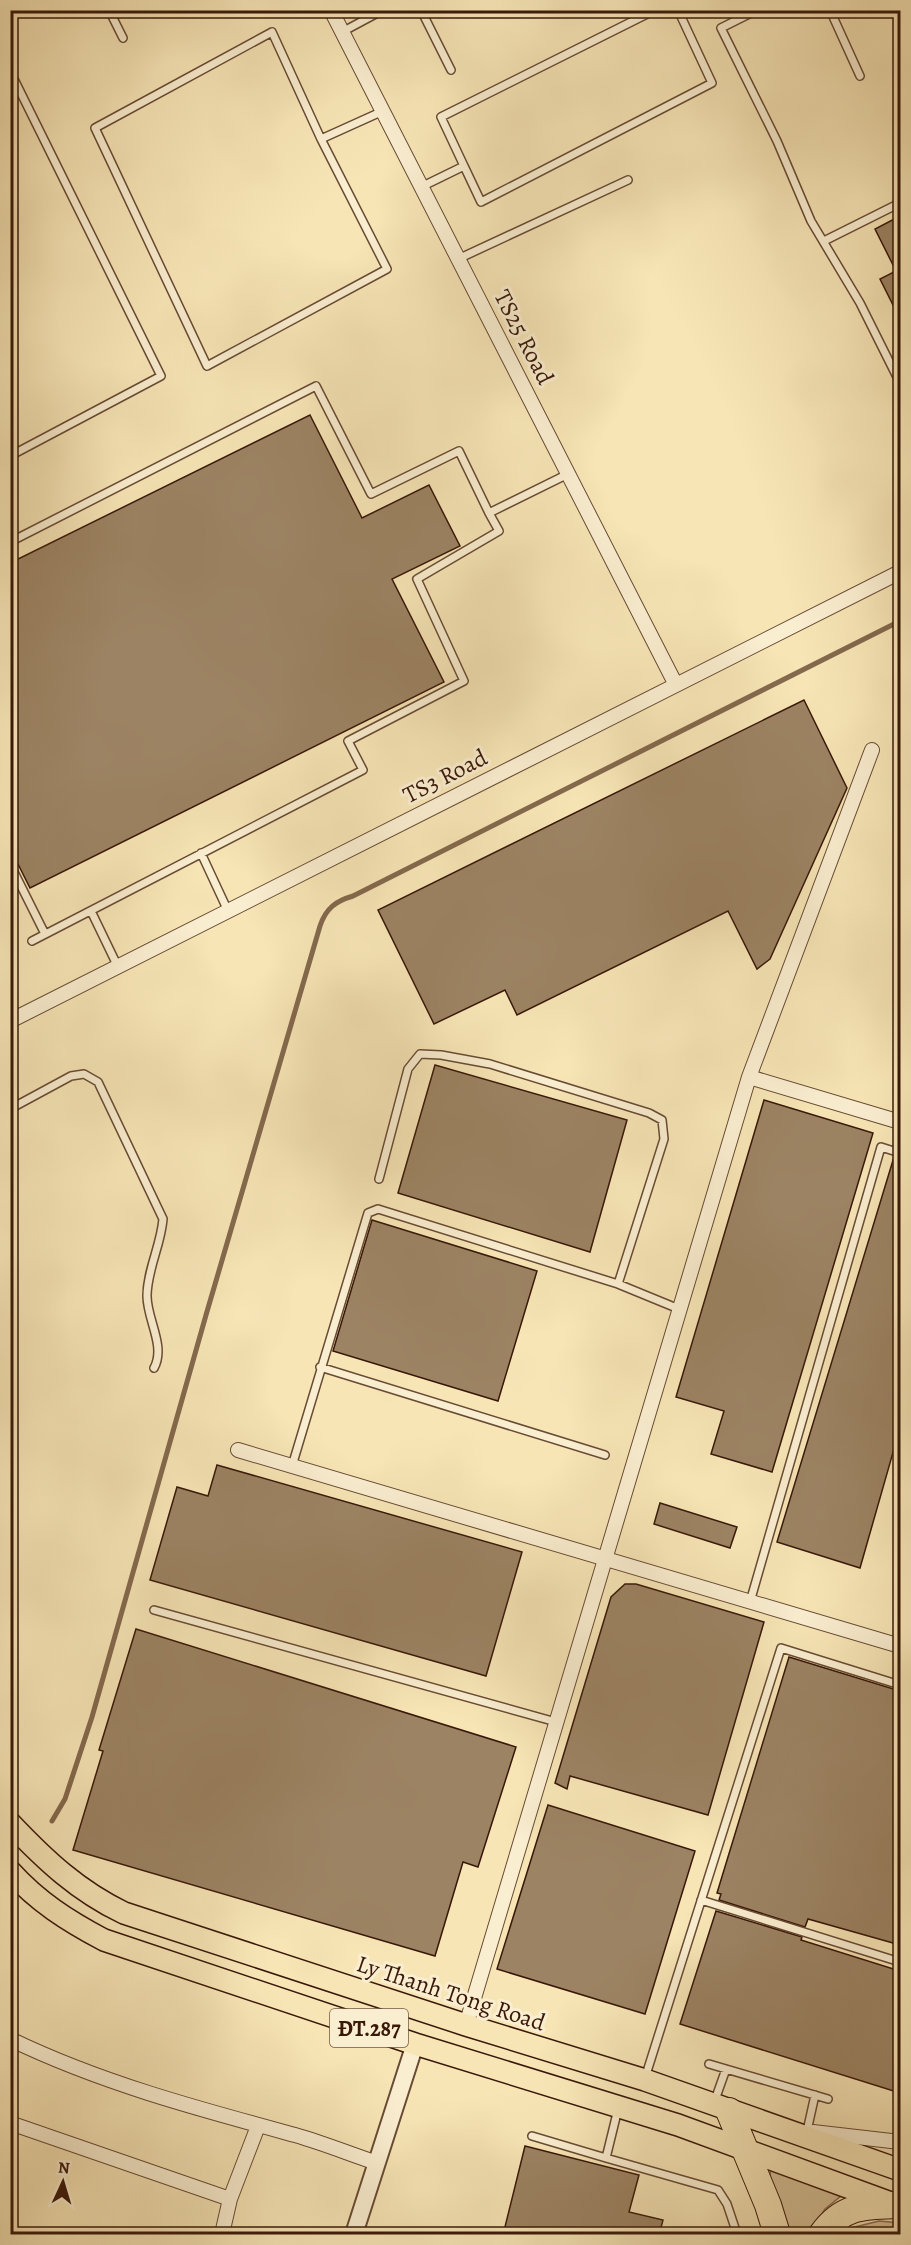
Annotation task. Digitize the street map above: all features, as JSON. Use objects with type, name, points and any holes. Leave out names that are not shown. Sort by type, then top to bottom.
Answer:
[{"type":"highway","points":[[721,2108],[746,2151],[768,2205],[777,2235]]},
{"type":"highway","points":[[822,2235],[828,2226],[849,2210],[871,2205],[899,2206]]},
{"type":"main road","name":"Ly Thanh Tong Road","points":[[10,1823],[70,1881],[89,1895],[123,1913],[466,2025],[645,2080],[900,2170]]},
{"type":"main road","name":"ĐT.287","points":[[10,1871],[43,1904],[69,1922],[104,1940],[415,2044],[678,2125],[899,2206]]},
{"type":"main road","points":[[457,2056],[466,2025]]},
{"type":"street","name":"TS25 Road","points":[[331,10],[676,685]]},
{"type":"street","name":"TS3 Road","points":[[10,1022],[900,572]]},
{"type":"street","points":[[466,2025],[749,1077],[873,750]]},
{"type":"street","points":[[749,1077],[900,1122]]},
{"type":"street","points":[[238,1450],[900,1646]]},
{"type":"street","points":[[10,2039],[92,2074],[297,2136],[377,2163]]},
{"type":"street","points":[[354,2235],[415,2044]]},
{"type":"street","points":[[10,2123],[230,2199]]},
{"type":"street","points":[[222,2235],[230,2199],[258,2126]]},
{"type":"street","points":[[783,2129],[900,2142]]},
{"type":"lane","points":[[109,10],[123,38]]},
{"type":"lane","points":[[342,32],[383,10]]},
{"type":"lane","points":[[421,10],[452,70]]},
{"type":"lane","points":[[655,10],[441,117],[481,202],[712,83],[678,10]]},
{"type":"lane","points":[[758,10],[721,28],[777,141],[811,221],[860,303],[900,383]]},
{"type":"lane","points":[[830,10],[860,76]]},
{"type":"lane","points":[[272,32],[321,139],[387,269],[207,366],[95,128],[272,32]]},
{"type":"lane","points":[[10,71],[161,376],[10,456]]},
{"type":"lane","points":[[321,139],[383,111]]},
{"type":"lane","points":[[421,187],[464,166]]},
{"type":"lane","points":[[458,259],[628,180]]},
{"type":"lane","points":[[824,241],[900,203]]},
{"type":"lane","points":[[10,542],[316,387],[371,494],[459,451],[499,531],[417,579],[464,681],[348,741],[363,770],[32,941]]},
{"type":"lane","points":[[489,513],[568,474]]},
{"type":"lane","points":[[201,853],[229,911]]},
{"type":"lane","points":[[10,864],[45,934]]},
{"type":"lane","points":[[91,911],[118,967]]},
{"type":"lane","points":[[379,1179],[408,1069],[420,1054],[441,1054],[490,1064],[649,1113],[662,1120],[664,1139],[618,1284]]},
{"type":"lane","points":[[10,1109],[71,1076],[84,1074],[98,1082],[163,1219],[161,1236],[149,1278],[147,1298],[159,1350],[158,1361],[154,1368]]},
{"type":"lane","points":[[750,1602],[881,1147],[900,1153]]},
{"type":"lane","points":[[292,1466],[368,1213],[372,1210],[378,1209],[618,1284],[679,1309]]},
{"type":"lane","points":[[320,1367],[605,1455]]},
{"type":"lane","points":[[154,1610],[556,1722]]},
{"type":"lane","points":[[645,2080],[781,1648],[900,1685]]},
{"type":"lane","points":[[701,1900],[900,1962]]},
{"type":"lane","points":[[709,2064],[828,2099]]},
{"type":"lane","points":[[721,2108],[726,2069]]},
{"type":"lane","points":[[807,2131],[815,2095]]},
{"type":"lane","points":[[606,2158],[618,2107]]},
{"type":"lane","points":[[532,2136],[718,2190],[727,2204],[737,2235]]},
{"type":"shaded area","points":[[771,2170],[841,2196],[825,2209],[809,2234],[789,2234],[773,2192]]},
{"type":"shaded area","points":[[879,2221],[900,2223],[900,2234],[842,2234],[851,2228]]},
{"type":"building","points":[[900,216],[900,319],[880,279],[896,271],[875,229]]},
{"type":"building","points":[[310,415],[362,518],[429,485],[460,546],[392,579],[444,682],[30,888],[10,848],[10,563]]},
{"type":"building","points":[[804,700],[847,788],[770,959],[757,969],[728,911],[517,1015],[505,990],[434,1024],[378,910]]},
{"type":"building","points":[[435,1065],[627,1120],[590,1252],[398,1193]]},
{"type":"building","points":[[764,1100],[873,1133],[772,1472],[711,1454],[724,1411],[676,1397]]},
{"type":"building","points":[[894,1157],[900,1159],[900,1428],[860,1568],[777,1542]]},
{"type":"building","points":[[372,1220],[537,1271],[498,1401],[333,1351]]},
{"type":"building","points":[[217,1465],[522,1552],[486,1676],[150,1580],[177,1487],[208,1496]]},
{"type":"building","points":[[660,1503],[737,1527],[730,1548],[654,1524]]},
{"type":"building","points":[[625,1584],[636,1584],[764,1622],[708,1815],[570,1776],[567,1789],[555,1783],[611,1597]]},
{"type":"building","points":[[136,1629],[516,1747],[478,1867],[463,1862],[435,1956],[73,1850],[103,1751],[99,1750]]},
{"type":"building","points":[[789,1657],[900,1691],[900,1945],[808,1919],[805,1927],[719,1900],[721,1894],[717,1893]]},
{"type":"building","points":[[548,1805],[695,1851],[645,2014],[497,1969]]},
{"type":"building","points":[[716,1911],[802,1937],[801,1940],[900,1971],[900,2093],[680,2024]]},
{"type":"building","points":[[525,2146],[639,2175],[629,2212],[663,2220],[659,2235],[503,2235]]},
{"type":"waterway","points":[[52,1821],[65,1799],[92,1717],[206,1315],[325,914],[342,900],[900,621]]}]
